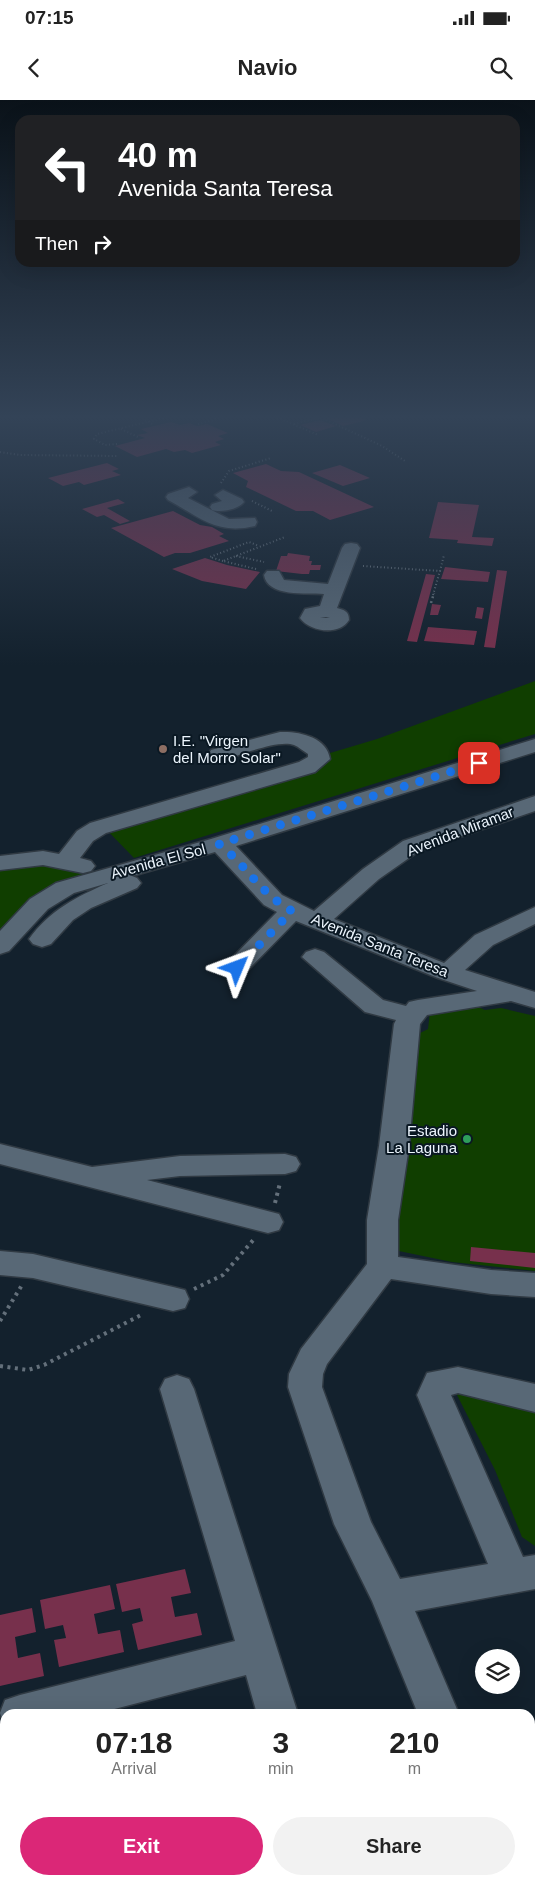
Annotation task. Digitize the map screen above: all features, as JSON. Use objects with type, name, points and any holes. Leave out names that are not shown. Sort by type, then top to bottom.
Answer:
[{"type":"street","points":[[178,499],[225,524],[234,525],[237,503]]},
{"type":"street","points":[[327,611],[351,548]]},
{"type":"street","points":[[270,569],[274,582],[280,585],[335,590]]},
{"type":"street","points":[[66,861],[85,836],[98,828],[307,767],[316,763],[319,759],[318,751],[299,739],[292,738],[281,738],[219,755]]},
{"type":"street","name":"Avenida El Sol","points":[[0,946],[39,904],[65,888],[219,844],[535,745]]},
{"type":"street","name":"Avenida Miramar","points":[[318,920],[371,874],[411,846],[535,803]]},
{"type":"street","name":"Avenida Santa Teresa","points":[[219,844],[231,854],[272,900],[292,911],[447,973],[523,997]]},
{"type":"street","points":[[0,863],[43,858],[66,861],[107,875]]},
{"type":"street","points":[[42,939],[64,915],[82,903],[122,887],[145,874],[151,864]]},
{"type":"street","points":[[237,968],[292,911]]},
{"type":"street","points":[[447,973],[484,940],[535,914]]},
{"type":"street","points":[[315,957],[374,1006],[412,1015]]},
{"type":"street","points":[[437,1709],[390,1598],[353,1524],[305,1387],[306,1374],[313,1358],[383,1266],[380,1241],[381,1214],[394,1147],[407,1024],[412,1015],[418,1008],[523,997]]},
{"type":"street","points":[[0,1154],[268,1222]]},
{"type":"street","points":[[92,1178],[180,1166],[285,1164]]},
{"type":"street","points":[[15,1264],[173,1299]]},
{"type":"street","points":[[383,1266],[491,1282],[535,1285]]},
{"type":"street","points":[[390,1598],[524,1575],[434,1395],[439,1383],[458,1380],[535,1398]]},
{"type":"street","points":[[178,1389],[276,1709]]},
{"type":"street","points":[[40,1709],[259,1653]]},
{"type":"path","points":[[234,499],[237,503],[272,511]]},
{"type":"path","points":[[222,561],[285,537]]},
{"type":"path","points":[[260,546],[249,542],[210,557],[222,561],[270,569]]},
{"type":"path","points":[[231,549],[243,553]]},
{"type":"path","points":[[431,602],[444,555]]},
{"type":"path","points":[[236,556],[270,569]]},
{"type":"path","points":[[344,565],[440,571]]},
{"type":"path","points":[[0,1321],[15,1264]]},
{"type":"green space","points":[[535,681],[535,734],[134,858],[99,822],[377,739]]},
{"type":"green space","points":[[35,863],[87,874],[36,899],[0,930],[0,867]]},
{"type":"green space","name":"Estadio La Laguna","points":[[478,1007],[485,1010],[501,1008],[535,1016],[535,1271],[452,1262],[389,1249],[412,1037],[428,1029],[430,1012]]},
{"type":"green space","points":[[460,1388],[535,1403],[535,1546],[522,1537],[495,1470],[457,1395]]},
{"type":"building","points":[[118,499],[125,503],[107,508],[130,521],[120,524],[104,515],[97,517],[82,509]]},
{"type":"building","points":[[272,499],[357,499],[374,507],[330,520],[313,511],[296,511]]},
{"type":"building","points":[[438,502],[479,505],[472,537],[494,538],[492,546],[457,543],[458,540],[429,538]]},
{"type":"building","points":[[173,511],[200,525],[212,527],[224,534],[219,536],[229,541],[190,553],[175,553],[164,557],[111,528]]},
{"type":"building","points":[[288,553],[310,556],[309,561],[312,561],[311,565],[321,565],[320,570],[310,570],[309,574],[276,571],[281,556],[287,556]]},
{"type":"building","points":[[205,558],[260,572],[246,589],[202,581],[172,569]]},
{"type":"building","points":[[445,567],[490,572],[488,582],[441,579]]},
{"type":"building","points":[[497,570],[507,571],[495,648],[484,647]]},
{"type":"building","points":[[426,574],[435,575],[417,642],[407,641]]},
{"type":"building","points":[[432,604],[441,605],[438,615],[430,615]]},
{"type":"building","points":[[477,607],[484,608],[482,619],[475,618]]},
{"type":"building","points":[[428,627],[477,631],[474,645],[424,641]]},
{"type":"building","points":[[471,1247],[535,1253],[535,1268],[470,1261]]},
{"type":"building","points":[[185,1569],[191,1593],[171,1597],[175,1617],[197,1613],[202,1635],[138,1650],[132,1624],[143,1621],[140,1608],[122,1612],[116,1584]]},
{"type":"building","points":[[110,1585],[115,1609],[94,1614],[98,1634],[120,1630],[124,1652],[59,1667],[54,1640],[66,1638],[63,1625],[45,1629],[40,1600]]},
{"type":"building","points":[[32,1608],[36,1632],[15,1637],[18,1658],[40,1653],[44,1676],[0,1686],[0,1615]]},
{"type":"place","name":"I.E. \"Virgen del Morro Solar\"","points":[[163,749]]},
{"type":"place","name":"Estadio La Laguna","points":[[467,1139]]},
{"type":"route","points":[[237,968],[292,911],[272,900],[231,854],[219,844],[479,763]]}]
